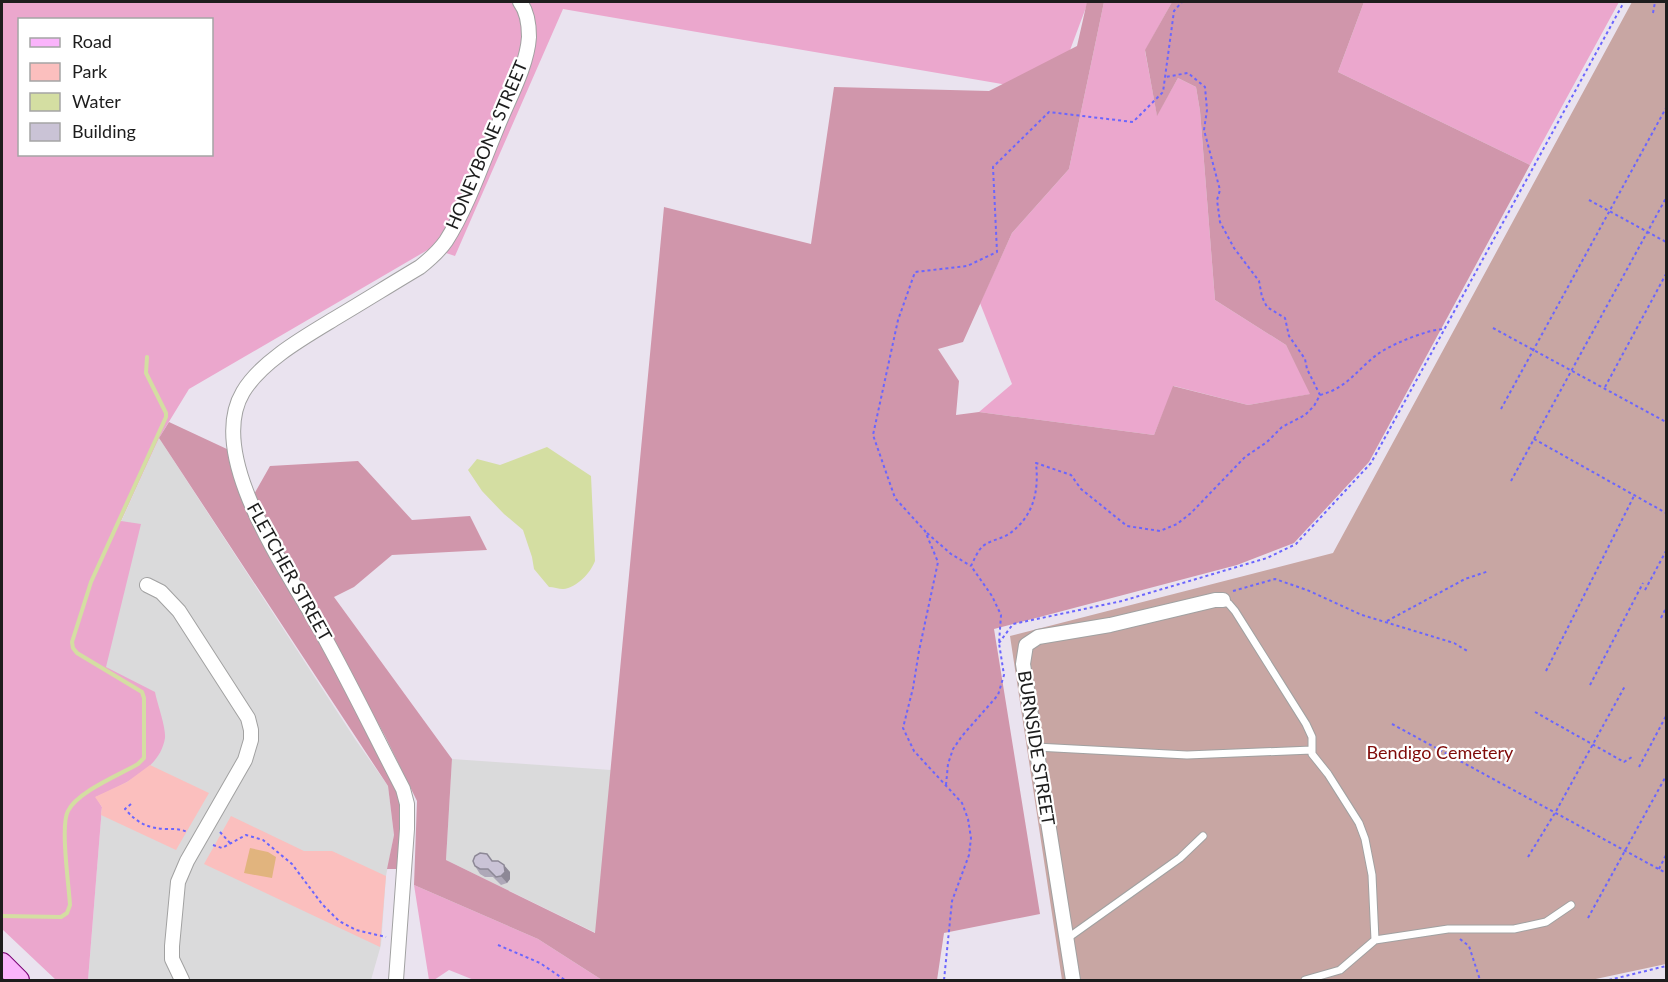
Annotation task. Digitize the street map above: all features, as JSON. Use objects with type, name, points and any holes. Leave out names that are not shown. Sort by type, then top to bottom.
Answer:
[{"type":"street","name":"HONEYBONE STREET","points":[[438,250],[452,230],[519,75],[529,37],[527,17],[520,2]]},
{"type":"street","name":"FLETCHER STREET","points":[[396,981],[408,822],[403,789],[339,663],[250,503],[238,468],[234,424],[237,404],[243,391],[253,378],[270,363],[314,331],[420,267],[438,250]]},
{"type":"street","points":[[147,585],[161,592],[178,610],[243,710],[251,730],[251,740],[245,760],[187,861],[178,882],[171,946],[172,959],[182,981]]},
{"type":"street","name":"BURNSIDE STREET","points":[[1073,981],[1023,664],[1026,645],[1031,640],[1044,635],[1110,625],[1223,600]]},
{"type":"street","points":[[2,963],[19,981]]},
{"type":"lane","points":[[1223,600],[1235,611],[1306,724],[1312,737],[1312,754],[1328,774],[1359,823],[1365,839],[1372,875],[1375,940]]},
{"type":"lane","points":[[1035,747],[1187,755],[1312,750]]},
{"type":"lane","points":[[1065,940],[1180,858],[1203,836]]},
{"type":"lane","points":[[1305,981],[1340,969],[1375,940],[1448,929],[1526,927],[1546,922],[1570,905]]},
{"type":"path","points":[[946,784],[948,764],[953,749],[998,695],[1004,675],[999,643],[1000,615],[992,596],[971,566],[951,554],[925,531],[895,498],[873,435],[898,320],[915,272],[967,266],[997,252],[993,167],[1049,112],[1133,122],[1163,92],[1174,11],[1182,2]]},
{"type":"path","points":[[999,643],[1013,624],[1122,601],[1267,558],[1296,544],[1371,463],[1624,2]]},
{"type":"path","points":[[1653,13],[1655,2]]},
{"type":"path","points":[[1165,77],[1188,73],[1205,87],[1207,110],[1204,130],[1220,190],[1217,200],[1220,222],[1234,248],[1259,281],[1262,297],[1268,307],[1285,318],[1289,336],[1305,359],[1307,369],[1320,395]]},
{"type":"path","points":[[1502,409],[1666,108]]},
{"type":"path","points":[[1511,481],[1666,198]]},
{"type":"path","points":[[1589,200],[1666,242]]},
{"type":"path","points":[[1604,388],[1666,274]]},
{"type":"path","points":[[1493,328],[1666,422]]},
{"type":"path","points":[[971,566],[982,547],[1009,534],[1025,519],[1035,501],[1038,480],[1036,463],[1054,467],[1071,475],[1081,489],[1127,526],[1160,531],[1177,524],[1191,513],[1245,457],[1268,442],[1282,427],[1305,415],[1320,395],[1336,391],[1384,351],[1434,329],[1446,329]]},
{"type":"path","points":[[1534,439],[1666,513]]},
{"type":"path","points":[[1546,671],[1634,496]]},
{"type":"path","points":[[925,531],[938,562],[903,728],[914,751],[962,803],[968,819],[971,838],[969,855],[952,901],[947,970],[944,981]]},
{"type":"path","points":[[1645,590],[1666,551]]},
{"type":"path","points":[[1388,621],[1465,579],[1489,571]]},
{"type":"path","points":[[1223,600],[1236,590],[1275,579],[1307,590],[1362,615],[1388,621],[1454,643],[1469,651]]},
{"type":"path","points":[[1590,685],[1643,583]]},
{"type":"path","points":[[1661,618],[1666,608]]},
{"type":"path","points":[[1528,857],[1556,813],[1625,686]]},
{"type":"path","points":[[1535,712],[1624,762],[1632,757]]},
{"type":"path","points":[[1639,767],[1666,716]]},
{"type":"path","points":[[1392,724],[1666,873]]},
{"type":"path","points":[[1588,918],[1666,776]]},
{"type":"path","points":[[131,804],[125,809],[145,826],[180,829],[188,832]]},
{"type":"path","points":[[214,828],[222,833],[230,843]]},
{"type":"path","points":[[213,845],[222,848],[246,835],[258,838],[292,864],[322,904],[339,921],[362,932],[398,938]]},
{"type":"path","points":[[1659,869],[1666,855]]},
{"type":"path","points":[[1448,929],[1469,946],[1480,981]]},
{"type":"path","points":[[498,945],[540,963],[565,981]]},
{"type":"path","points":[[1609,981],[1666,966]]},
{"type":"shaded area","points":[[2,2],[1088,2],[1054,93],[563,9],[455,256],[431,248],[189,389],[159,438],[121,521],[141,524],[106,667],[155,692],[165,738],[162,749],[148,768],[96,797],[102,807],[88,980],[56,980],[2,929]]},
{"type":"shaded area","points":[[1087,2],[1104,2],[1069,169],[1012,233],[963,342],[938,349],[959,381],[956,415],[979,412],[1154,435],[1173,386],[1248,405],[1310,394],[1286,345],[1215,300],[1200,111],[1196,87],[1178,78],[1157,116],[1145,50],[1172,2],[1364,2],[1338,72],[1530,165],[1369,462],[1294,543],[1237,565],[994,629],[1040,914],[944,933],[937,980],[602,980],[538,939],[414,885],[417,801],[385,736],[253,496],[270,466],[358,461],[412,520],[470,516],[487,550],[392,555],[354,587],[334,597],[452,759],[446,860],[595,933],[664,207],[811,244],[834,87],[989,91],[1077,46]]},
{"type":"shaded area","points":[[1104,2],[1172,2],[1145,51],[1157,115],[1178,78],[1196,87],[1200,111],[1215,300],[1286,345],[1311,394],[1248,405],[1174,386],[1154,435],[979,412],[1012,384],[980,303],[1012,233],[1069,169]]},
{"type":"shaded area","points":[[1364,2],[1619,2],[1530,165],[1338,72]]},
{"type":"shaded area","points":[[169,422],[229,450],[398,788],[405,813],[397,869],[387,869],[394,835],[388,786],[159,438]]},
{"type":"shaded area","points":[[159,438],[388,786],[394,835],[386,876],[381,945],[371,980],[88,980],[102,807],[106,667],[97,575]]},
{"type":"shaded area","points":[[452,759],[611,770],[596,933],[446,860]]},
{"type":"shaded area","points":[[250,848],[268,852],[276,857],[272,878],[244,873]]},
{"type":"shaded area","points":[[414,885],[538,939],[602,980],[474,980],[449,970],[434,980],[429,980]]},
{"type":"green space","name":"Bendigo Cemetery","points":[[1632,2],[1666,2],[1666,964],[1591,980],[1062,980],[1010,636],[1333,553]]},
{"type":"green space","points":[[150,765],[209,793],[176,850],[101,815],[102,807],[95,797],[127,782]]},
{"type":"green space","points":[[231,816],[304,851],[332,851],[386,876],[380,947],[204,864]]},
{"type":"water","points":[[547,447],[591,476],[595,561],[583,579],[563,589],[549,587],[534,569],[523,530],[482,491],[468,470],[477,459],[500,465]]},
{"type":"building","points":[[480,853],[487,854],[492,861],[498,861],[504,865],[505,872],[496,877],[488,869],[475,866],[473,861]]},
{"type":"waterway","points":[[2,916],[61,917],[67,913],[70,905],[65,829],[68,811],[80,797],[138,764],[144,758],[144,698],[142,692],[77,653],[72,642],[91,582],[166,417],[146,373],[147,357]]}]
